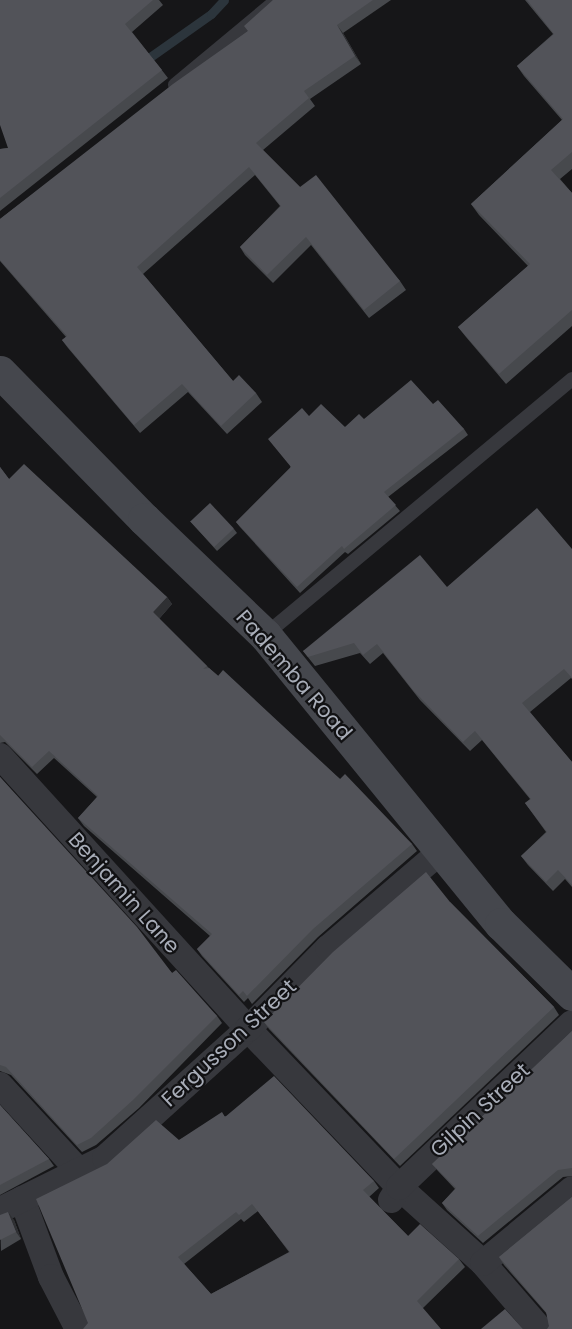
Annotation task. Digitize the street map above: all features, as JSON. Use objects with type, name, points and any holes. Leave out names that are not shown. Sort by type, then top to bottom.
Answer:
[{"type":"main road","name":"Pademba Road","points":[[0,372],[144,519],[265,635],[501,924],[572,994]]},
{"type":"street","name":"Benjamin Lane","points":[[0,756],[395,1193],[483,1263],[540,1329]]},
{"type":"street","name":"Fergusson Street","points":[[11,1204],[105,1158],[248,1029],[328,948],[441,851]]},
{"type":"street","name":"Gilpin Street","points":[[395,1193],[572,1023]]},
{"type":"street","points":[[0,1085],[80,1172]]},
{"type":"street","points":[[483,1263],[572,1190]]},
{"type":"street","points":[[11,1204],[78,1329]]},
{"type":"lane","points":[[167,91],[277,0]]},
{"type":"lane","points":[[265,635],[572,379]]},
{"type":"building","points":[[0,0],[153,0],[125,24],[162,70],[0,198],[0,149],[8,148],[0,125]]},
{"type":"building","points":[[273,0],[373,0],[337,25],[355,56],[304,91],[309,98],[256,143],[300,187],[316,175],[400,281],[364,310],[306,237],[267,275],[240,247],[281,206],[249,167],[137,267],[233,381],[239,375],[256,393],[221,426],[182,384],[134,425],[62,340],[67,336],[0,260],[0,219],[173,84],[248,31],[244,26]]},
{"type":"building","points":[[527,0],[572,0],[572,152],[551,170],[572,193],[572,310],[499,374],[458,327],[530,264],[471,204],[563,119],[517,66],[554,34]]},
{"type":"building","points":[[411,380],[433,404],[438,400],[464,429],[384,492],[396,505],[344,549],[342,546],[297,587],[236,522],[291,467],[268,439],[302,408],[309,416],[321,404],[345,427],[359,414],[364,419]]},
{"type":"building","points":[[24,464],[167,597],[153,612],[207,666],[203,669],[209,668],[218,676],[223,670],[340,779],[345,774],[412,844],[313,929],[247,996],[243,991],[239,995],[197,949],[212,934],[78,818],[98,796],[49,751],[32,767],[0,735],[0,467],[9,479]]},
{"type":"building","points":[[210,503],[234,529],[214,547],[190,521]]},
{"type":"building","points":[[537,508],[572,549],[572,678],[564,669],[522,703],[572,762],[572,885],[558,870],[546,882],[521,856],[547,832],[525,803],[531,799],[475,731],[463,742],[413,690],[377,644],[363,655],[354,643],[308,657],[303,651],[420,555],[447,587]]},
{"type":"building","points":[[0,777],[137,927],[172,973],[176,970],[217,1016],[133,1100],[91,1138],[77,1145],[6,1067],[0,1065]]},
{"type":"building","points":[[426,872],[450,902],[554,1007],[394,1159],[264,1022],[333,952]]},
{"type":"building","points":[[572,1031],[572,1168],[558,1170],[478,1236],[442,1203],[456,1188],[432,1164]]},
{"type":"building","points":[[274,1076],[374,1181],[363,1190],[408,1236],[420,1224],[459,1259],[417,1301],[441,1329],[83,1329],[88,1323],[36,1199],[107,1164],[156,1120],[179,1140],[222,1112],[225,1117]],"holes":[[[252,1204],[290,1252],[211,1294],[178,1257],[236,1212],[239,1215]]]},
{"type":"building","points":[[0,1105],[49,1159],[0,1185]]},
{"type":"building","points":[[572,1197],[572,1329],[547,1329],[549,1326],[546,1312],[499,1257]]},
{"type":"building","points":[[8,1212],[16,1232],[0,1240],[0,1215]]},
{"type":"building","points":[[505,1309],[523,1329],[481,1329]]},
{"type":"waterway","points":[[143,62],[211,14],[224,0]]}]
